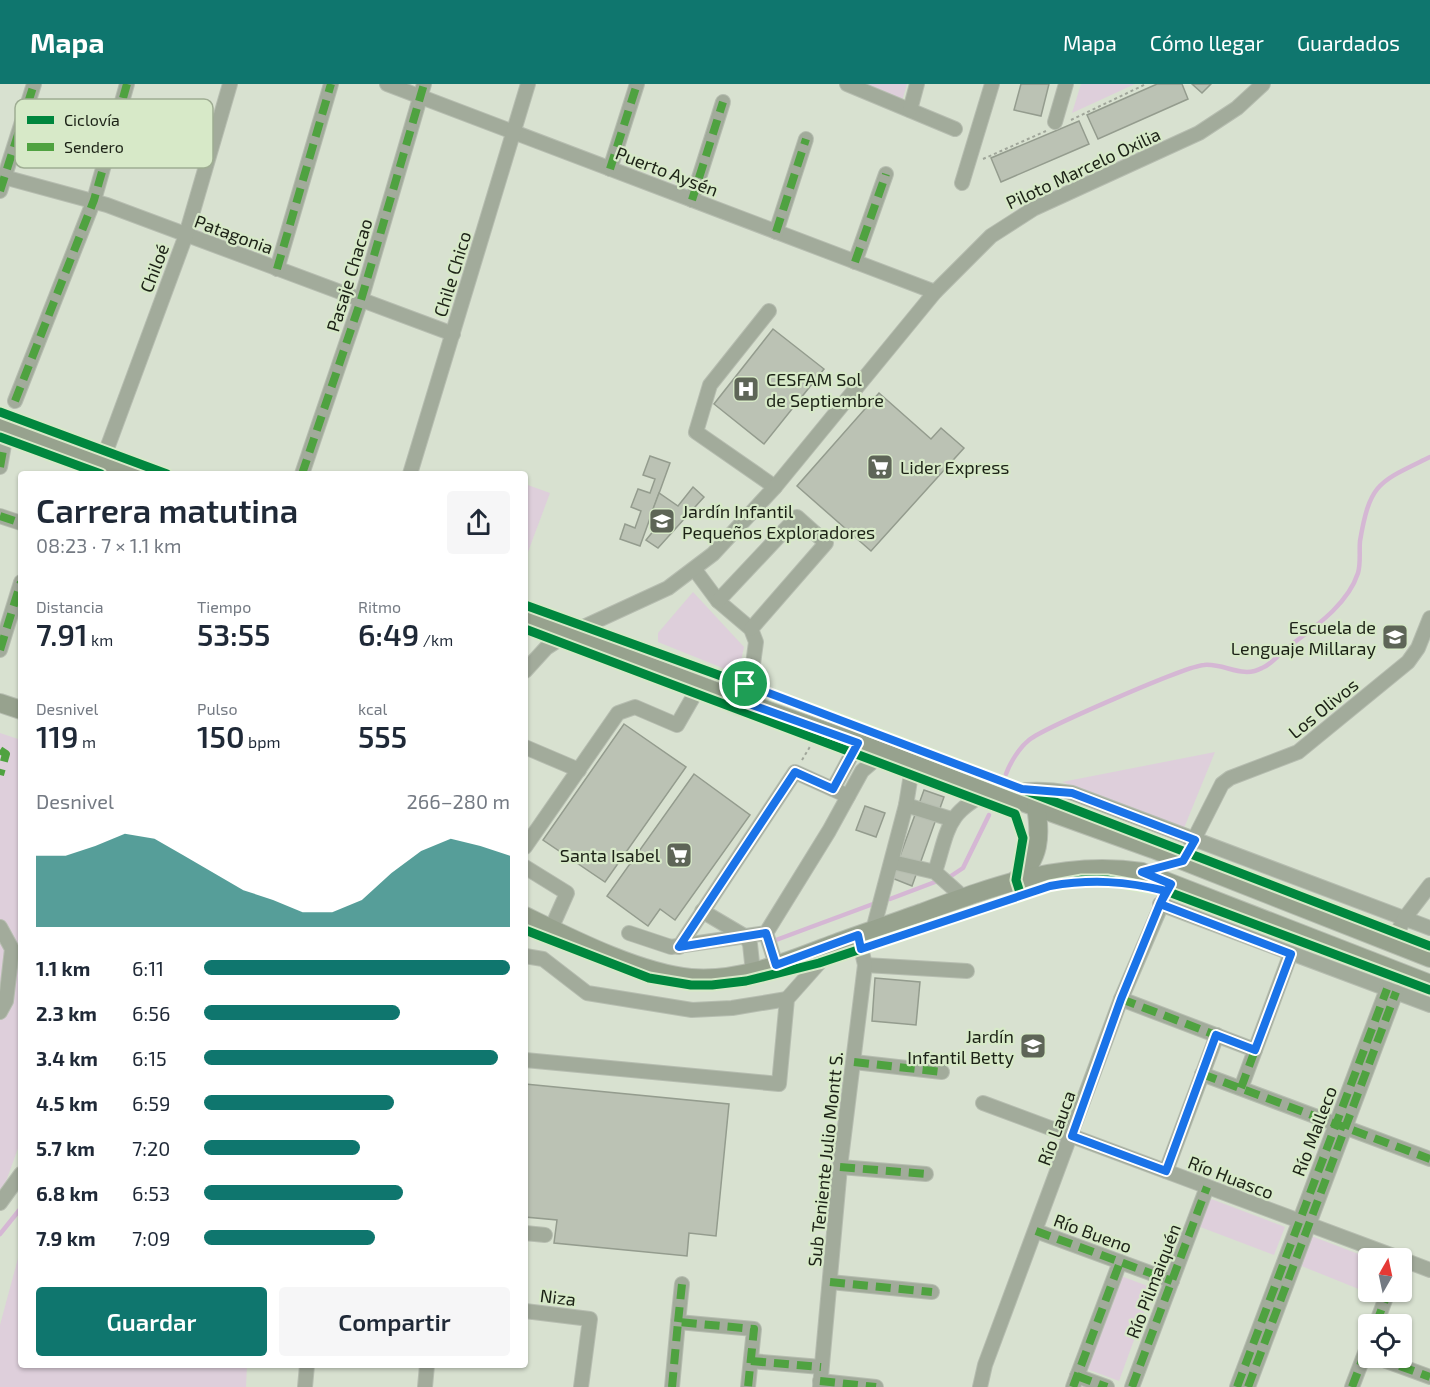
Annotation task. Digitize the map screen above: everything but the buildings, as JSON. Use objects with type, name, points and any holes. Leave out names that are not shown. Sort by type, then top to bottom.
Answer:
[{"type":"main road","points":[[2,431],[126,471]]},
{"type":"main road","points":[[528,621],[738,700],[1183,861],[1430,958]]},
{"type":"main road","points":[[0,703],[18,709]]},
{"type":"main road","points":[[1016,880],[1030,866],[1038,847],[1039,826],[1036,807]]},
{"type":"main road","points":[[1142,872],[1183,861]]},
{"type":"main road","points":[[528,918],[646,968],[671,975],[722,977],[753,972],[776,965],[1016,880],[1081,868],[1142,872],[1430,984]]},
{"type":"street","points":[[29,99],[34,84]]},
{"type":"street","points":[[123,99],[127,84]]},
{"type":"street","name":"Chiloé","points":[[213,142],[230,84]]},
{"type":"street","points":[[277,269],[331,84]]},
{"type":"street","name":"Puerto Aysén","points":[[387,84],[422,90],[513,132],[935,292]]},
{"type":"street","name":"Chile Chico","points":[[411,471],[528,84]]},
{"type":"street","points":[[610,169],[638,84]]},
{"type":"street","points":[[847,84],[955,129]]},
{"type":"street","points":[[910,110],[917,84]]},
{"type":"street","points":[[962,183],[992,84]]},
{"type":"street","points":[[1055,122],[1066,84]]},
{"type":"street","name":"Piloto Marcelo Oxilia","points":[[528,667],[546,648],[566,635],[647,599],[695,570],[731,537],[775,487],[935,292],[980,246],[1017,218],[1199,133],[1237,108],[1263,84]]},
{"type":"street","name":"Pasaje Chacao","points":[[303,471],[361,300],[422,90]]},
{"type":"street","points":[[692,200],[723,102]]},
{"type":"street","points":[[776,232],[806,139]]},
{"type":"street","points":[[2,182],[15,142]]},
{"type":"street","points":[[15,401],[94,200],[103,168]]},
{"type":"street","name":"Chiloé","points":[[102,462],[186,235],[206,168]]},
{"type":"street","points":[[855,262],[886,174]]},
{"type":"street","name":"Patagonia","points":[[2,182],[94,200],[453,334]]},
{"type":"street","points":[[769,310],[710,385],[696,432],[775,487]]},
{"type":"street","points":[[0,467],[2,431]]},
{"type":"street","points":[[0,516],[18,522]]},
{"type":"street","points":[[718,601],[797,517],[826,543],[752,629]]},
{"type":"street","points":[[695,570],[718,601],[752,629],[756,642],[753,664],[738,700]]},
{"type":"street","points":[[0,650],[18,592]]},
{"type":"street","name":"Los Olivos","points":[[1183,861],[1222,784],[1230,778],[1298,752],[1408,662],[1418,648],[1430,618]]},
{"type":"street","points":[[528,843],[618,713],[635,707],[677,725],[700,685]]},
{"type":"street","points":[[833,789],[858,743]]},
{"type":"street","points":[[528,748],[579,770]]},
{"type":"street","points":[[629,933],[670,947],[679,947],[766,933],[862,771],[884,752]]},
{"type":"street","points":[[866,933],[892,862],[906,805],[913,762]]},
{"type":"street","points":[[679,947],[795,772],[848,796]]},
{"type":"street","points":[[935,872],[951,819],[975,799],[997,792],[1041,789],[1072,793],[1430,928]]},
{"type":"street","points":[[906,805],[951,819]]},
{"type":"street","points":[[892,862],[935,872],[963,897]]},
{"type":"street","points":[[528,869],[567,893],[551,929]]},
{"type":"street","name":"Río Lauca","points":[[980,1387],[985,1365],[1121,999],[1160,904],[1171,884]]},
{"type":"street","points":[[1392,944],[1404,918],[1430,885]]},
{"type":"street","points":[[1160,904],[1430,1005]]},
{"type":"street","points":[[702,911],[746,937],[750,944],[753,972]]},
{"type":"street","points":[[0,927],[12,949],[6,1001],[0,1012]]},
{"type":"street","points":[[766,933],[776,965]]},
{"type":"street","name":"Sub Teniente Julio Montt S.","points":[[820,1378],[840,1167],[865,965],[866,933]]},
{"type":"street","points":[[528,1060],[779,1084],[787,999],[819,963],[830,945]]},
{"type":"street","points":[[1241,1088],[1291,954]]},
{"type":"street","points":[[528,956],[543,959],[587,993],[597,995],[692,1010],[732,1008],[787,999]]},
{"type":"street","points":[[865,965],[967,971]]},
{"type":"street","name":"Río Malleco","points":[[1237,1387],[1304,1223],[1391,991]]},
{"type":"street","points":[[1121,999],[1255,1050]]},
{"type":"street","points":[[1166,1171],[1216,1035]]},
{"type":"street","points":[[854,1062],[942,1072]]},
{"type":"street","points":[[1202,1074],[1430,1159]]},
{"type":"street","name":"Río Huasco","points":[[983,1103],[1371,1248]]},
{"type":"street","points":[[840,1167],[926,1174]]},
{"type":"street","points":[[0,1203],[18,1178]]},
{"type":"street","name":"Río Pilmaiquén","points":[[1132,1387],[1207,1187]]},
{"type":"street","name":"Río Malleco","points":[[1248,1387],[1304,1223]]},
{"type":"street","name":"Río Bueno","points":[[1036,1231],[1172,1281]]},
{"type":"street","points":[[528,1233],[545,1235]]},
{"type":"street","points":[[1107,1387],[1075,1381],[1120,1262]]},
{"type":"street","name":"Río Huasco","points":[[1412,1263],[1430,1270]]},
{"type":"street","points":[[830,1282],[932,1292]]},
{"type":"street","points":[[672,1387],[682,1284]]},
{"type":"street","name":"Niza","points":[[528,1311],[590,1319],[581,1387]]},
{"type":"street","points":[[678,1322],[754,1329],[748,1387]]},
{"type":"street","points":[[751,1361],[820,1378],[876,1387]]},
{"type":"street","points":[[305,1387],[307,1368]]},
{"type":"street","points":[[424,1387],[427,1368]]},
{"type":"street","points":[[1352,1387],[1362,1368]]},
{"type":"street","points":[[1408,1368],[1430,1377]]},
{"type":"path","points":[[804,735],[824,742]]},
{"type":"shaded area","points":[[863,84],[907,84],[902,101]]},
{"type":"shaded area","points":[[1081,84],[1135,84],[1072,113]]},
{"type":"shaded area","points":[[528,485],[550,493],[528,552]]},
{"type":"shaded area","points":[[693,592],[744,647],[740,666],[735,673],[658,642],[658,633]]},
{"type":"shaded area","points":[[0,733],[18,739],[18,1148],[0,1198]]},
{"type":"shaded area","points":[[1215,752],[1184,828],[1062,782]]},
{"type":"shaded area","points":[[1206,1197],[1285,1227],[1274,1255],[1195,1225]]},
{"type":"shaded area","points":[[1306,1234],[1358,1254],[1358,1289],[1294,1263]]},
{"type":"shaded area","points":[[18,1258],[18,1368],[247,1368],[246,1387],[0,1387],[0,1325]]},
{"type":"shaded area","points":[[1121,1276],[1153,1288],[1119,1381],[1087,1369]]},
{"type":"waterway","points":[[1006,774],[1015,756],[1029,740],[1115,698],[1204,665],[1247,672],[1255,671],[1271,663],[1337,607],[1353,585],[1359,569],[1360,541],[1364,521],[1373,495],[1388,479],[1430,457]]},
{"type":"waterway","points":[[951,876],[963,868],[989,815]]},
{"type":"waterway","points":[[890,899],[935,882]]},
{"type":"waterway","points":[[776,940],[873,904]]},
{"type":"waterway","points":[[0,1234],[18,1212]]},
{"type":"marked path","points":[[29,99],[34,84]]},
{"type":"marked path","points":[[123,99],[127,84]]},
{"type":"marked path","points":[[277,269],[331,84]]},
{"type":"marked path","points":[[303,471],[361,300],[424,84]]},
{"type":"marked path","points":[[610,169],[637,84]]},
{"type":"marked path","points":[[692,200],[723,102]]},
{"type":"marked path","points":[[776,232],[806,139]]},
{"type":"marked path","points":[[0,191],[15,144]]},
{"type":"marked path","points":[[15,401],[94,200],[103,168]]},
{"type":"marked path","points":[[855,262],[886,174]]},
{"type":"marked path","points":[[0,467],[5,439]]},
{"type":"marked path","points":[[0,516],[18,522]]},
{"type":"marked path","points":[[0,650],[18,592]]},
{"type":"marked path","points":[[0,750],[6,754],[0,775]]},
{"type":"marked path","points":[[1241,1088],[1291,953]]},
{"type":"marked path","points":[[1237,1387],[1387,989]]},
{"type":"marked path","points":[[1248,1387],[1396,992]]},
{"type":"marked path","points":[[1121,999],[1255,1050]]},
{"type":"marked path","points":[[1166,1171],[1217,1035]]},
{"type":"marked path","points":[[854,1062],[942,1072]]},
{"type":"marked path","points":[[1202,1074],[1430,1159]]},
{"type":"marked path","points":[[840,1167],[926,1174]]},
{"type":"marked path","points":[[1132,1387],[1207,1187]]},
{"type":"marked path","points":[[1036,1231],[1172,1281]]},
{"type":"marked path","points":[[1073,1387],[1120,1262]]},
{"type":"marked path","points":[[830,1282],[932,1292]]},
{"type":"marked path","points":[[678,1322],[682,1284]]},
{"type":"marked path","points":[[1380,1314],[1384,1302]]},
{"type":"marked path","points":[[672,1387],[678,1322],[754,1329],[748,1387]]},
{"type":"marked path","points":[[751,1361],[821,1367]]},
{"type":"marked path","points":[[1352,1387],[1359,1368]]},
{"type":"marked path","points":[[1405,1368],[1430,1377]]},
{"type":"marked path","points":[[1077,1376],[1107,1387]]},
{"type":"marked path","points":[[820,1381],[876,1387]]},
{"type":"cycle path","points":[[0,412],[159,471]]},
{"type":"cycle path","points":[[0,437],[93,471]]},
{"type":"cycle path","points":[[528,606],[837,718],[1430,946]]},
{"type":"cycle path","points":[[528,630],[1015,814],[1023,838],[1016,880],[1021,896]]},
{"type":"cycle path","points":[[528,931],[649,978],[691,985],[712,985],[746,981],[819,963],[1050,886],[1082,880],[1107,880],[1166,891],[1430,990]]},
{"type":"place","name":"CESFAM Sol de Septiembre","points":[[746,389]]},
{"type":"place","name":"Lider Express","points":[[880,467]]},
{"type":"place","name":"Jardín Infantil Pequeños Exploradores","points":[[662,521]]},
{"type":"place","name":"Escuela de Lenguaje Millaray","points":[[1395,637]]},
{"type":"place","name":"Santa Isabel","points":[[679,855]]},
{"type":"place","name":"Jardín Infantil Betty","points":[[1033,1046]]},
{"type":"route","points":[[745,684],[738,700],[858,743],[854,753],[844,764],[833,789],[795,772],[679,947],[766,933],[776,965],[858,935],[861,949],[1050,886],[1082,880],[1107,880],[1166,891],[1160,904],[1121,999],[1072,1136],[1166,1171],[1216,1035],[1255,1050],[1291,954],[1160,904],[1171,884],[1142,872],[1183,861],[1195,840],[1072,793],[1022,789],[745,684]]}]
